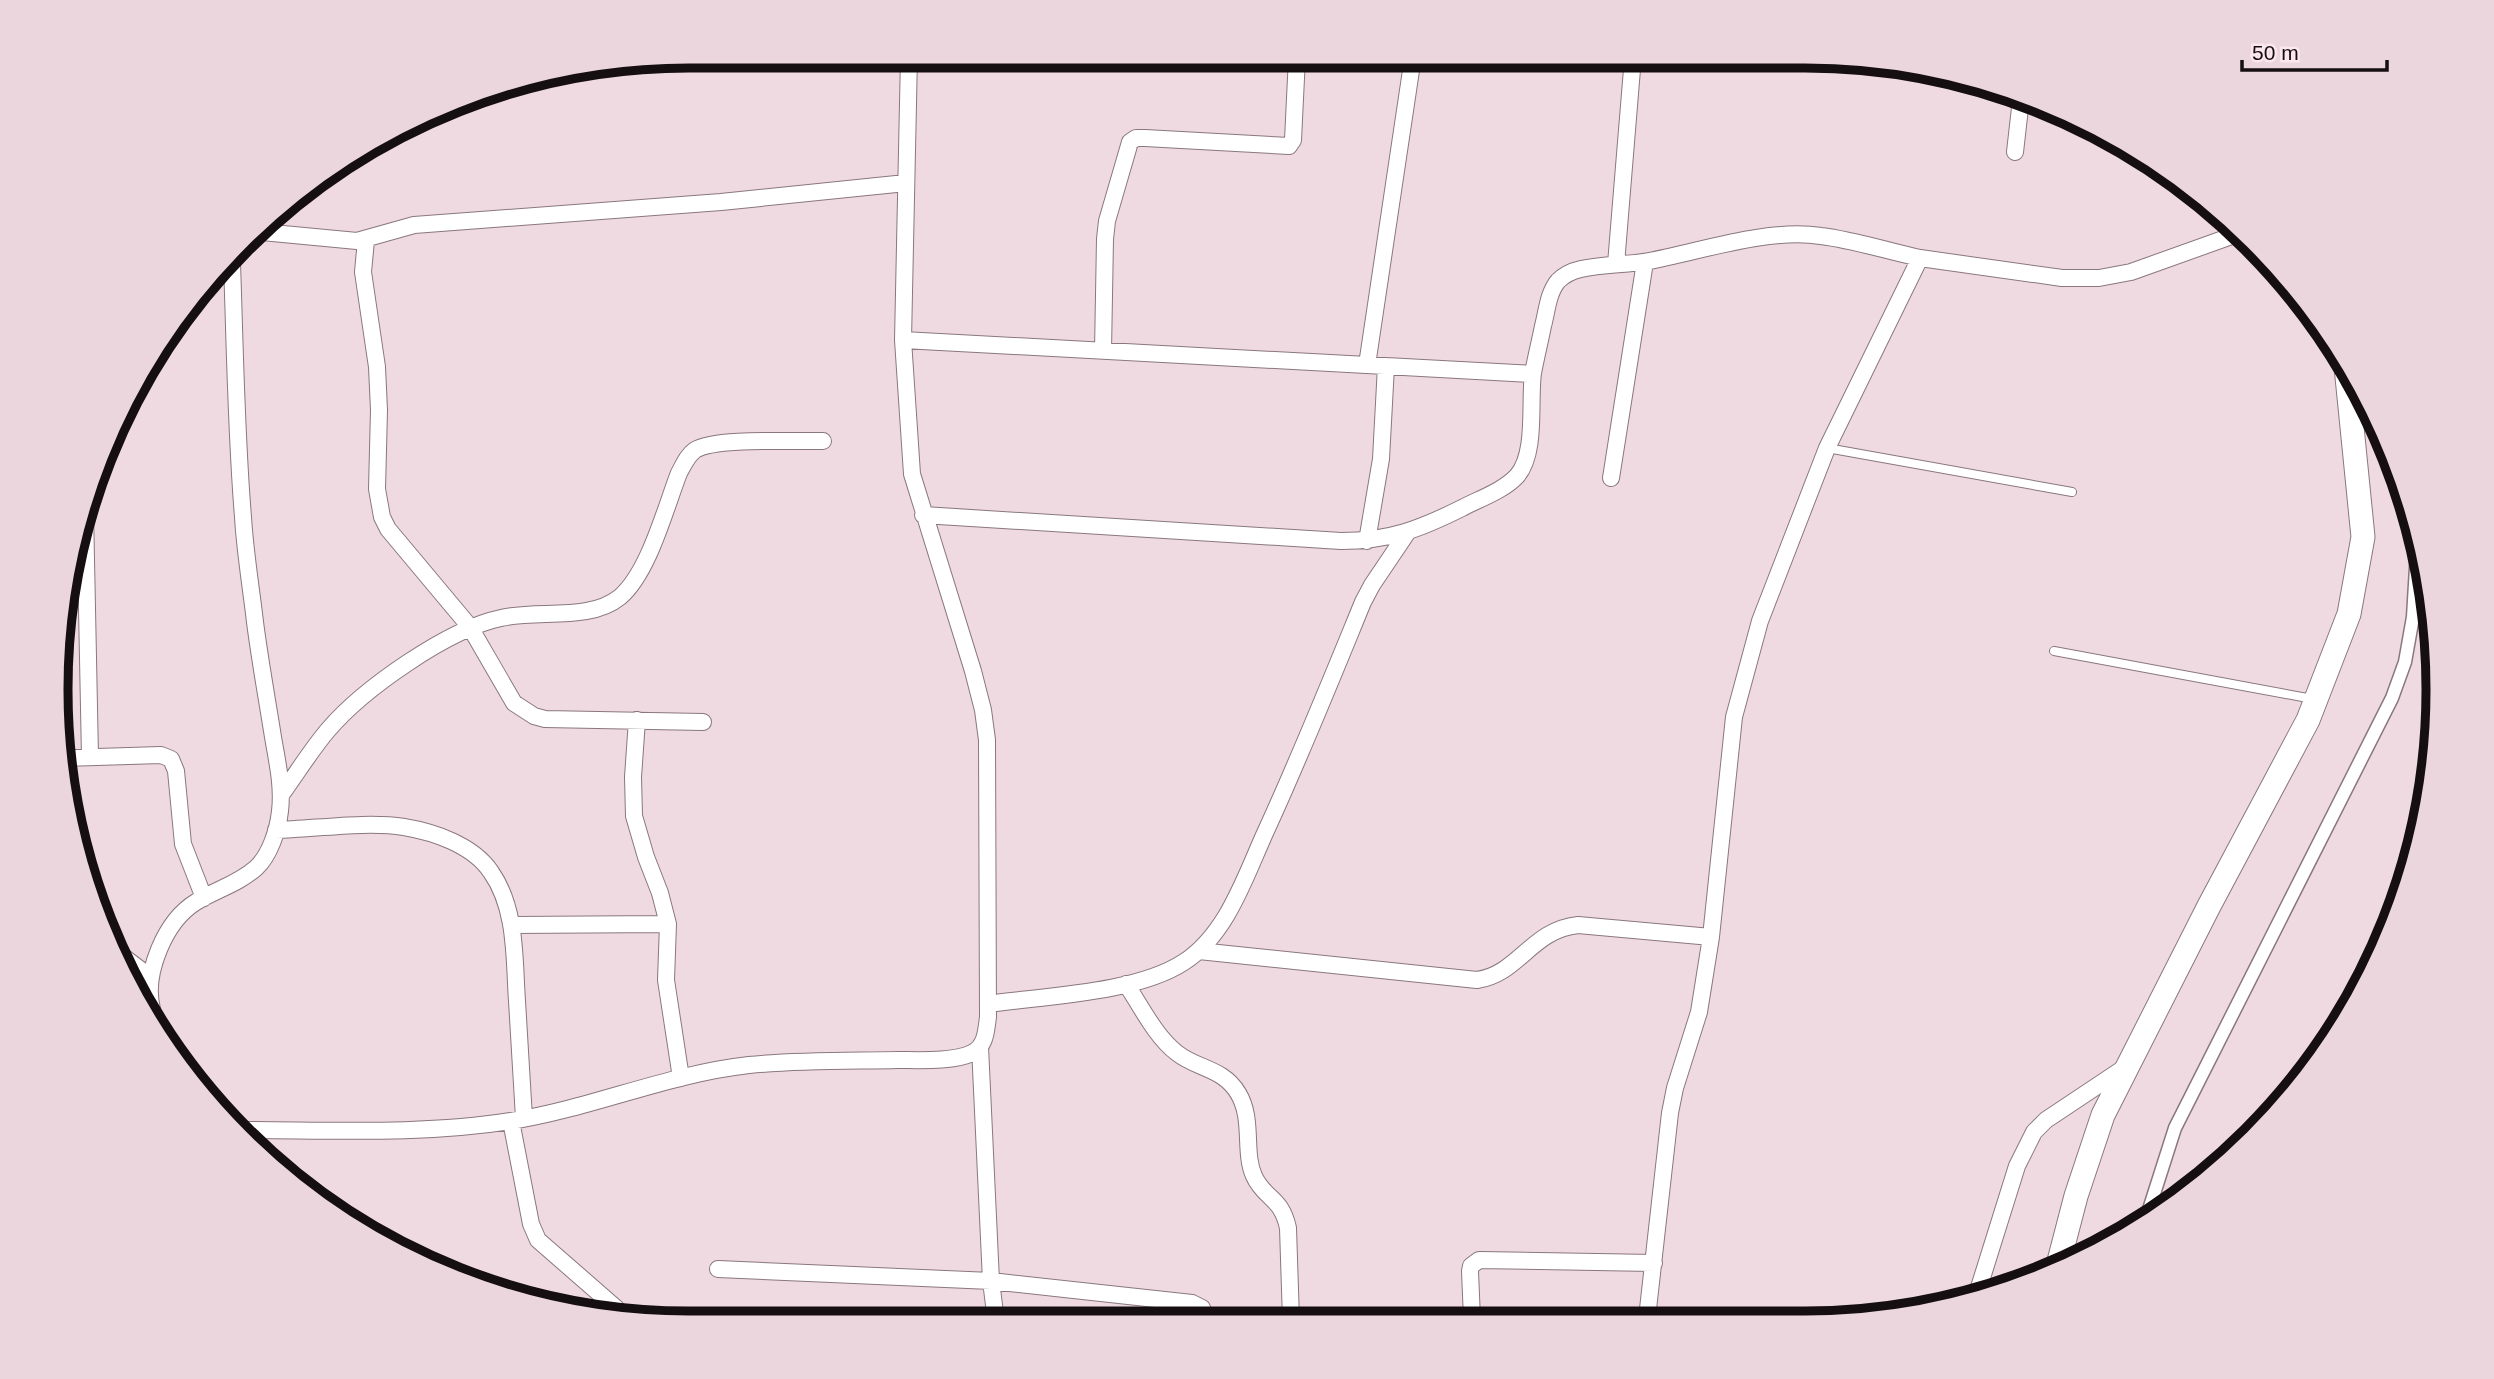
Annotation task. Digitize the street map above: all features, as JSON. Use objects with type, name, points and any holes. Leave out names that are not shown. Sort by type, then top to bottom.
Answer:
[{"type":"main road","points":[[2061,1255],[2076,1196],[2103,1115],[2308,720],[2349,614],[2363,537],[2348,389]]},
{"type":"street","points":[[251,1130],[423,1129],[518,1119],[737,1066],[925,1060],[971,1054],[980,1047],[986,1036],[988,1004],[987,740],[973,671],[912,474],[903,340],[909,68]]},
{"type":"street","points":[[1103,351],[1107,221],[1130,142],[1136,138],[1145,138],[1289,146],[1293,140],[1296,68]]},
{"type":"street","points":[[1367,365],[1411,68]]},
{"type":"street","points":[[1616,264],[1632,68]]},
{"type":"street","points":[[2015,152],[2020,107]]},
{"type":"street","points":[[269,233],[366,240],[414,225],[721,202],[906,183]]},
{"type":"street","points":[[923,516],[1367,541],[1407,533],[1494,491],[1516,477],[1522,469],[1529,438],[1533,374],[1552,289],[1559,279],[1580,269],[1645,262],[1750,239],[1820,235],[1920,258],[2062,278],[2099,278],[2131,272],[2230,237]]},
{"type":"street","points":[[366,240],[363,272],[375,342],[379,410],[378,504],[388,529],[470,627],[506,692],[514,704],[524,711],[545,719],[703,722]]},
{"type":"street","points":[[1648,1311],[1670,1113],[1699,1012],[1711,937],[1734,717],[1760,621],[1827,448],[1920,258]]},
{"type":"street","points":[[1611,478],[1645,262]]},
{"type":"street","points":[[149,997],[150,977],[155,960],[174,923],[184,911],[247,875],[266,855],[276,830],[281,794],[258,644],[243,520],[232,269]]},
{"type":"street","points":[[903,340],[1533,374]]},
{"type":"street","points":[[1367,541],[1381,459],[1386,366]]},
{"type":"street","points":[[281,794],[328,730],[352,706],[420,654],[470,627],[499,618],[593,611],[607,606],[617,598],[638,576],[679,472],[696,449],[715,443],[823,441]]},
{"type":"street","points":[[988,1004],[1147,979],[1165,972],[1199,951],[1235,898],[1291,777],[1363,602],[1407,533]]},
{"type":"street","points":[[86,543],[90,757]]},
{"type":"street","points":[[2150,1206],[2175,1128],[2392,698],[2405,662],[2413,617],[2415,577]]},
{"type":"street","points":[[637,720],[633,777],[634,816],[668,923],[666,980],[681,1078]]},
{"type":"street","points":[[73,758],[161,755],[171,759],[176,771],[183,844],[204,898]]},
{"type":"street","points":[[276,830],[370,826],[401,827],[428,832],[478,857],[492,872],[512,925],[518,1119],[534,1234],[544,1247],[613,1305]]},
{"type":"street","points":[[512,925],[668,923]]},
{"type":"street","points":[[1199,951],[1477,980],[1500,972],[1544,936],[1565,926],[1711,937]]},
{"type":"street","points":[[132,963],[150,977]]},
{"type":"street","points":[[1126,984],[1174,1051],[1223,1075],[1239,1094],[1245,1109],[1253,1175],[1276,1200],[1286,1216],[1291,1311]]},
{"type":"street","points":[[980,1047],[990,1281],[994,1311]]},
{"type":"street","points":[[1980,1286],[2017,1166],[2034,1132],[2046,1120],[2129,1065]]},
{"type":"street","points":[[1472,1311],[1470,1271],[1471,1266],[1479,1260],[1654,1263]]},
{"type":"street","points":[[718,1269],[990,1281],[1196,1304],[1202,1311]]},
{"type":"lane","points":[[1827,448],[2072,492]]},
{"type":"lane","points":[[2054,651],[2316,700]]}]
